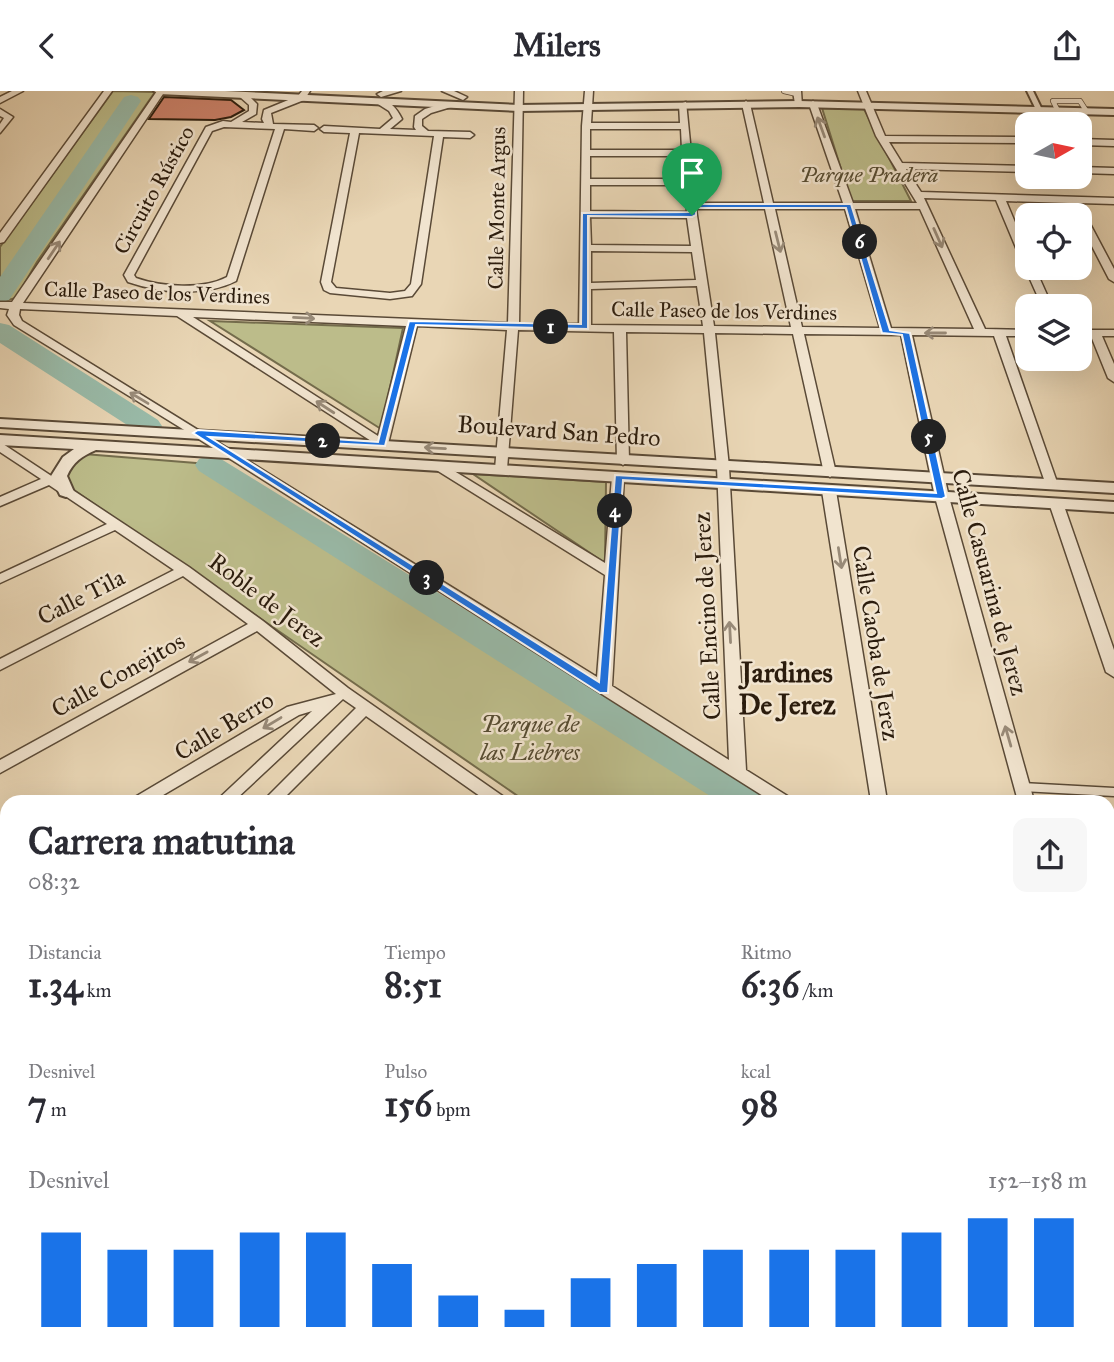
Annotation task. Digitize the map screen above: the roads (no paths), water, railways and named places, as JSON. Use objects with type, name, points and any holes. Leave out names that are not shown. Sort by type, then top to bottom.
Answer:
[{"type":"street","points":[[0,240],[108,91]]},
{"type":"street","points":[[306,93],[287,102],[160,91],[6,305],[26,330],[773,795]]},
{"type":"street","points":[[381,98],[397,91]]},
{"type":"street","points":[[446,91],[463,97]]},
{"type":"street","points":[[862,91],[865,105],[883,139],[918,195],[981,333]]},
{"type":"street","points":[[1030,91],[1039,110]]},
{"type":"street","points":[[0,95],[15,92]]},
{"type":"street","points":[[0,100],[15,92]]},
{"type":"street","points":[[247,98],[306,93],[448,105],[519,99]]},
{"type":"street","points":[[381,98],[463,97],[589,101],[604,105],[747,104],[798,96],[813,104],[1114,113]]},
{"type":"street","name":"Circuito Rústico","points":[[247,98],[253,113],[245,119],[209,129],[129,275],[132,280],[145,285],[212,287],[230,281],[275,126]]},
{"type":"street","points":[[381,98],[396,113],[396,122],[382,131]]},
{"type":"street","name":"Calle Monte Argus","points":[[501,469],[513,327],[519,99]]},
{"type":"street","points":[[585,327],[586,126],[589,101]]},
{"type":"street","name":"Circuito Rústico","points":[[275,126],[266,119],[267,113],[287,102]]},
{"type":"street","name":"Calle Encino de Jerez","points":[[683,104],[692,210],[709,330],[723,467],[738,773]]},
{"type":"street","points":[[747,104],[830,473]]},
{"type":"street","points":[[813,104],[849,206],[887,333]]},
{"type":"street","points":[[396,113],[423,113],[448,105]]},
{"type":"street","points":[[0,112],[9,117],[0,130]]},
{"type":"street","points":[[423,113],[417,124],[425,133]]},
{"type":"street","name":"Circuito Rústico","points":[[230,124],[470,135]]},
{"type":"street","points":[[586,126],[684,126]]},
{"type":"street","points":[[355,130],[326,282],[328,288],[334,291],[390,296],[408,294],[416,284],[439,134]]},
{"type":"street","points":[[883,139],[1015,141]]},
{"type":"street","points":[[1092,142],[1114,143]]},
{"type":"street","points":[[586,153],[686,153]]},
{"type":"street","points":[[898,166],[1015,169]]},
{"type":"street","points":[[1092,170],[1114,171]]},
{"type":"street","points":[[586,182],[689,182]]},
{"type":"street","points":[[918,195],[1114,201]]},
{"type":"street","points":[[1000,199],[1015,234]]},
{"type":"street","points":[[1073,201],[1114,279]]},
{"type":"street","points":[[585,214],[769,206],[923,206]]},
{"type":"street","points":[[585,248],[698,249]]},
{"type":"street","points":[[584,286],[703,283]]},
{"type":"street","name":"Calle Paseo de los Verdines","points":[[6,305],[513,327],[1015,333]]},
{"type":"street","points":[[178,312],[382,445],[412,322]]},
{"type":"street","points":[[620,328],[622,461]]},
{"type":"street","name":"Calle Casuarina de Jerez","points":[[906,333],[942,497],[1024,794]]},
{"type":"street","points":[[999,333],[1052,485]]},
{"type":"street","points":[[1114,333],[1095,333],[1114,378]]},
{"type":"street","name":"Boulevard San Pedro","points":[[0,423],[1114,488]]},
{"type":"street","points":[[0,440],[95,445]]},
{"type":"street","points":[[66,492],[59,476],[63,464],[71,456],[95,445]]},
{"type":"street","name":"Boulevard San Pedro","points":[[95,445],[1114,507]]},
{"type":"street","name":"Roble de Jerez","points":[[0,446],[184,570],[258,624],[339,695],[366,707],[490,795]]},
{"type":"street","points":[[436,466],[610,572]]},
{"type":"street","points":[[604,690],[618,477]]},
{"type":"street","points":[[0,502],[50,480]]},
{"type":"street","name":"Calle Caoba de Jerez","points":[[829,491],[878,795]]},
{"type":"street","points":[[1056,503],[1114,671]]},
{"type":"street","points":[[0,579],[115,525]]},
{"type":"street","name":"Calle Tila","points":[[0,665],[184,570]]},
{"type":"street","name":"Calle Conejitos","points":[[0,767],[258,624]]},
{"type":"street","points":[[231,795],[339,695]]},
{"type":"street","name":"Calle Berro","points":[[151,795],[293,711],[339,695]]},
{"type":"street","points":[[277,795],[366,707]]},
{"type":"lane","points":[[784,91],[798,96]]},
{"type":"lane","points":[[1024,794],[1114,792]]},
{"type":"waterway","points":[[0,295],[131,101]]},
{"type":"waterway","points":[[0,331],[148,426]]},
{"type":"waterway","points":[[210,465],[736,795]]},
{"type":"district","name":"Jardines De Jerez","points":[[787,688]]},
{"type":"park label","name":"Parque Pradera","points":[[869,175]]},
{"type":"park label","name":"Parque de las Liebres","points":[[530,738]]}]
